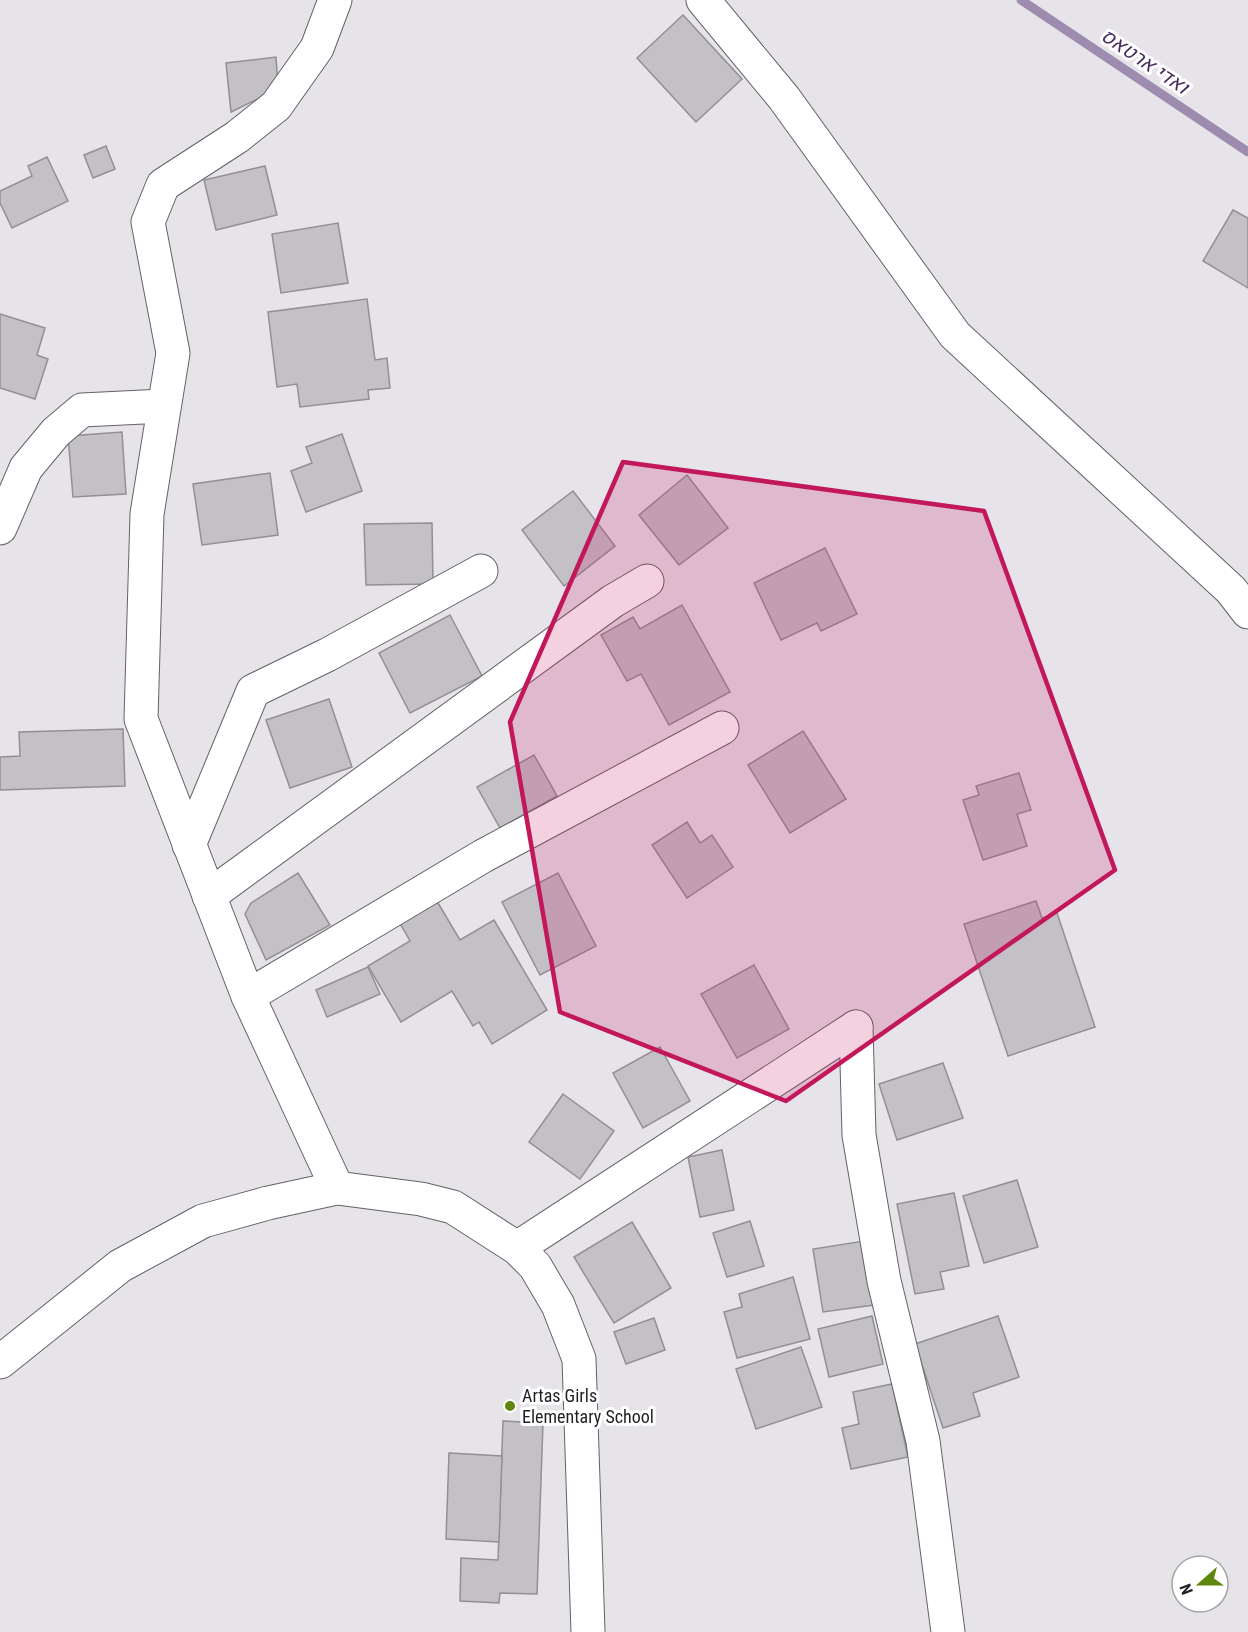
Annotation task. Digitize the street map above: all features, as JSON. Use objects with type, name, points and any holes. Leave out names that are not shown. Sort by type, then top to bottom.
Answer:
[{"type":"street","points":[[335,0],[317,48],[276,106],[237,137],[162,185],[148,222],[173,352],[147,514],[141,719],[248,996],[337,1188]]},
{"type":"street","points":[[704,0],[784,98],[955,335],[1231,590],[1248,612]]},
{"type":"street","points":[[0,528],[26,468],[56,432],[82,410],[164,406]]},
{"type":"street","points":[[189,844],[253,691],[327,655],[481,571]]},
{"type":"street","points":[[209,896],[613,601],[647,581]]},
{"type":"street","points":[[248,996],[483,856],[722,729]]},
{"type":"street","points":[[517,1248],[856,1027],[859,1135],[884,1281],[923,1441],[948,1632]]},
{"type":"street","points":[[0,1362],[120,1266],[203,1221],[268,1203],[337,1188],[421,1199],[453,1207],[517,1248],[536,1266],[558,1305],[579,1359],[588,1632]]},
{"type":"highlighted area","points":[[623,462],[984,511],[1115,870],[786,1101],[560,1012],[510,722]]},
{"type":"building","points":[[683,15],[742,79],[696,122],[637,58]]},
{"type":"building","points":[[276,57],[278,89],[231,112],[226,63]]},
{"type":"building","points":[[106,146],[115,169],[93,178],[84,155]]},
{"type":"building","points":[[47,157],[68,201],[12,228],[0,203],[0,191],[32,176],[28,166]]},
{"type":"building","points":[[265,166],[277,215],[216,230],[204,180]]},
{"type":"building","points":[[1233,210],[1248,218],[1248,288],[1203,261]]},
{"type":"building","points":[[338,223],[348,283],[281,293],[272,234]]},
{"type":"building","points":[[367,299],[375,360],[387,358],[390,388],[368,390],[369,399],[300,407],[297,384],[277,387],[268,312]]},
{"type":"building","points":[[0,314],[45,328],[37,355],[48,359],[35,399],[0,388]]},
{"type":"building","points":[[122,432],[126,494],[73,497],[68,436]]},
{"type":"building","points":[[342,434],[362,491],[306,512],[291,471],[312,463],[306,447]]},
{"type":"building","points":[[270,473],[278,535],[202,545],[193,484]]},
{"type":"building","points":[[687,475],[728,528],[679,565],[639,515]]},
{"type":"building","points":[[573,491],[615,546],[564,586],[522,530]]},
{"type":"building","points":[[432,523],[433,584],[366,585],[364,524]]},
{"type":"building","points":[[825,548],[857,614],[821,631],[817,623],[781,640],[754,583]]},
{"type":"building","points":[[682,605],[730,692],[669,725],[641,674],[627,681],[601,635],[633,617],[640,629]]},
{"type":"building","points":[[450,615],[482,676],[410,713],[379,653]]},
{"type":"building","points":[[329,699],[352,767],[290,788],[266,720]]},
{"type":"building","points":[[123,729],[125,786],[0,790],[0,757],[20,756],[19,732]]},
{"type":"building","points":[[803,731],[846,799],[790,833],[748,765]]},
{"type":"building","points":[[534,755],[557,796],[500,828],[477,787]]},
{"type":"building","points":[[1019,773],[1031,810],[1017,814],[1027,846],[983,860],[963,800],[979,795],[976,786]]},
{"type":"building","points":[[687,822],[700,843],[712,835],[733,867],[687,898],[652,845]]},
{"type":"building","points":[[298,873],[330,925],[266,960],[245,914],[251,903]]},
{"type":"building","points":[[558,873],[596,946],[540,975],[502,902]]},
{"type":"building","points":[[435,898],[460,940],[494,920],[547,1010],[492,1044],[479,1022],[473,1026],[452,991],[401,1022],[368,966],[410,941],[398,920]]},
{"type":"building","points":[[1036,901],[1042,918],[1057,913],[1095,1027],[1008,1056],[964,924]]},
{"type":"building","points":[[754,965],[789,1029],[737,1058],[701,994]]},
{"type":"building","points":[[368,967],[380,994],[327,1017],[316,990]]},
{"type":"building","points":[[660,1047],[690,1101],[643,1128],[613,1073]]},
{"type":"building","points":[[943,1063],[963,1118],[897,1140],[879,1084]]},
{"type":"building","points":[[563,1094],[614,1131],[580,1179],[529,1142]]},
{"type":"building","points":[[722,1150],[734,1210],[700,1217],[688,1157]]},
{"type":"building","points":[[1017,1180],[1038,1247],[984,1263],[963,1196]]},
{"type":"building","points":[[954,1193],[969,1266],[940,1272],[944,1289],[915,1294],[897,1204]]},
{"type":"building","points":[[750,1221],[764,1266],[727,1277],[713,1233]]},
{"type":"building","points":[[632,1222],[671,1288],[614,1323],[574,1257]]},
{"type":"building","points":[[864,1241],[874,1305],[823,1312],[813,1249]]},
{"type":"building","points":[[793,1277],[810,1339],[737,1358],[724,1312],[742,1307],[739,1294]]},
{"type":"building","points":[[872,1316],[883,1364],[829,1377],[818,1329]]},
{"type":"building","points":[[998,1316],[1019,1377],[973,1393],[980,1416],[943,1428],[915,1344]]},
{"type":"building","points":[[654,1318],[665,1350],[626,1364],[614,1332]]},
{"type":"building","points":[[801,1347],[822,1407],[756,1429],[736,1369]]},
{"type":"building","points":[[892,1384],[908,1457],[851,1469],[842,1428],[859,1424],[853,1392]]},
{"type":"building","points":[[503,1421],[543,1423],[537,1594],[500,1593],[499,1603],[460,1601],[461,1558],[498,1560]]},
{"type":"building","points":[[449,1453],[502,1456],[499,1542],[446,1539]]},
{"type":"waterway","name":"ואדי ארטאס","points":[[1021,0],[1248,152]]},
{"type":"place","name":"Artas Girls Elementary School","points":[[510,1406]]}]
